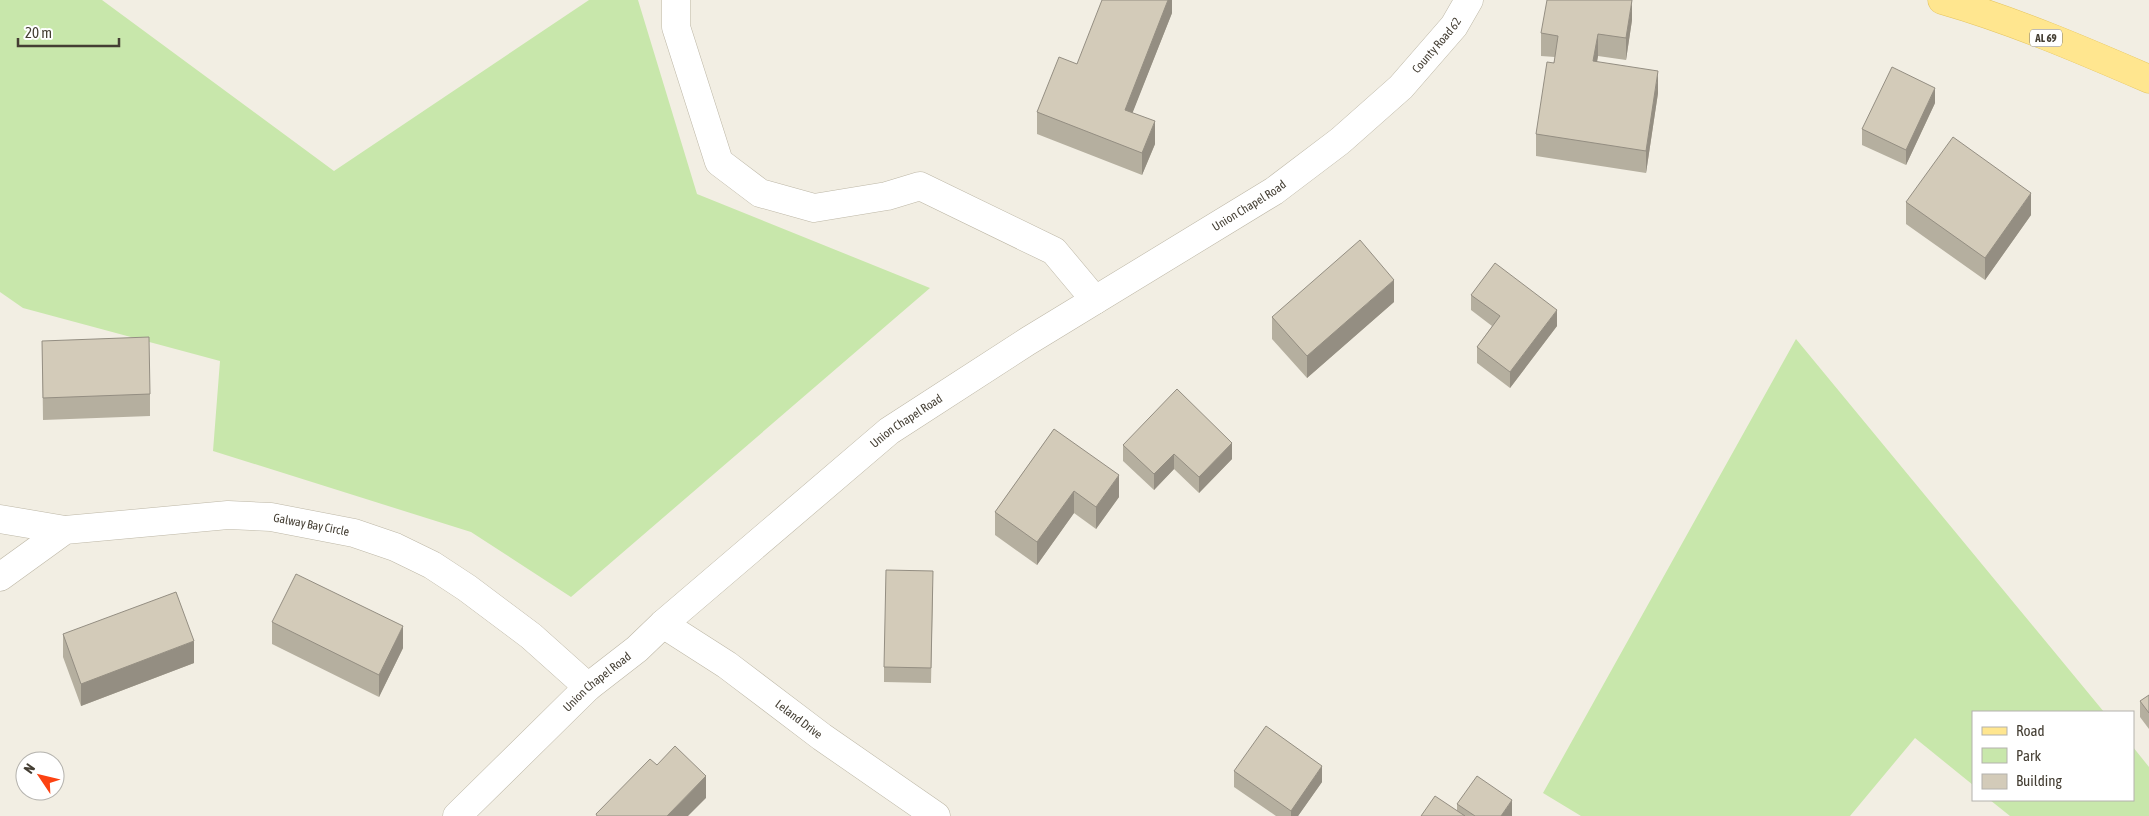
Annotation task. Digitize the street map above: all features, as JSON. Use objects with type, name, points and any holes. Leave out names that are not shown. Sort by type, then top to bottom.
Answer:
[{"type":"main road","name":"AL 69","points":[[1959,2],[2149,79]]},
{"type":"street","points":[[676,0],[676,27],[718,162],[760,193],[814,208],[888,196],[920,186],[1054,251],[1095,300]]},
{"type":"street","name":"County Road 62","points":[[1401,87],[1454,26],[1469,0]]},
{"type":"street","name":"Union Chapel Road","points":[[457,816],[588,687],[637,649],[663,624],[889,431],[1095,300],[1274,191],[1340,141],[1401,87]]},
{"type":"street","name":"Galway Bay Circle","points":[[0,519],[66,530],[228,515],[270,517],[354,533],[394,546],[432,565],[467,588],[531,636],[588,687]]},
{"type":"street","points":[[0,577],[66,530]]},
{"type":"street","name":"Leland Drive","points":[[663,624],[727,665],[822,737],[936,816]]},
{"type":"green space","points":[[0,0],[102,0],[334,171],[589,0],[638,0],[697,194],[930,288],[571,597],[471,532],[213,451],[220,361],[23,308],[0,292]]},
{"type":"green space","points":[[1796,339],[2103,711],[1972,711],[1972,784],[1915,738],[1850,816],[1581,816],[1543,793]]},
{"type":"green space","points":[[2134,748],[2149,767],[2149,816],[2010,816],[1991,801],[2134,801]]},
{"type":"building","points":[[1102,0],[1168,0],[1125,110],[1155,121],[1142,153],[1037,112],[1059,57],[1077,64]]},
{"type":"building","points":[[1547,0],[1632,0],[1626,38],[1598,34],[1593,61],[1658,71],[1646,151],[1536,134],[1547,62],[1554,63],[1558,36],[1541,33]]},
{"type":"building","points":[[1892,67],[1935,88],[1906,150],[1862,129]]},
{"type":"building","points":[[1953,137],[2031,193],[1985,258],[1906,202]]},
{"type":"building","points":[[1360,240],[1394,280],[1307,356],[1272,317]]},
{"type":"building","points":[[1495,263],[1557,310],[1510,372],[1477,347],[1500,316],[1471,295]]},
{"type":"building","points":[[149,337],[150,394],[43,398],[42,341]]},
{"type":"building","points":[[1177,389],[1232,443],[1199,477],[1174,454],[1154,474],[1123,445]]},
{"type":"building","points":[[1054,429],[1119,475],[1096,507],[1074,491],[1037,542],[995,512]]},
{"type":"building","points":[[886,570],[933,571],[931,668],[884,667]]},
{"type":"building","points":[[296,574],[403,626],[379,675],[272,622]]},
{"type":"building","points":[[176,592],[194,641],[81,684],[63,634]]},
{"type":"building","points":[[2149,695],[2149,713],[2140,701]]},
{"type":"building","points":[[1266,726],[1322,766],[1291,811],[1234,771]]},
{"type":"building","points":[[675,746],[706,776],[667,816],[597,816],[596,814],[650,759],[657,765]]},
{"type":"building","points":[[1477,776],[1512,800],[1501,816],[1475,816],[1457,804]]},
{"type":"building","points":[[1435,796],[1465,816],[1421,816]]}]
